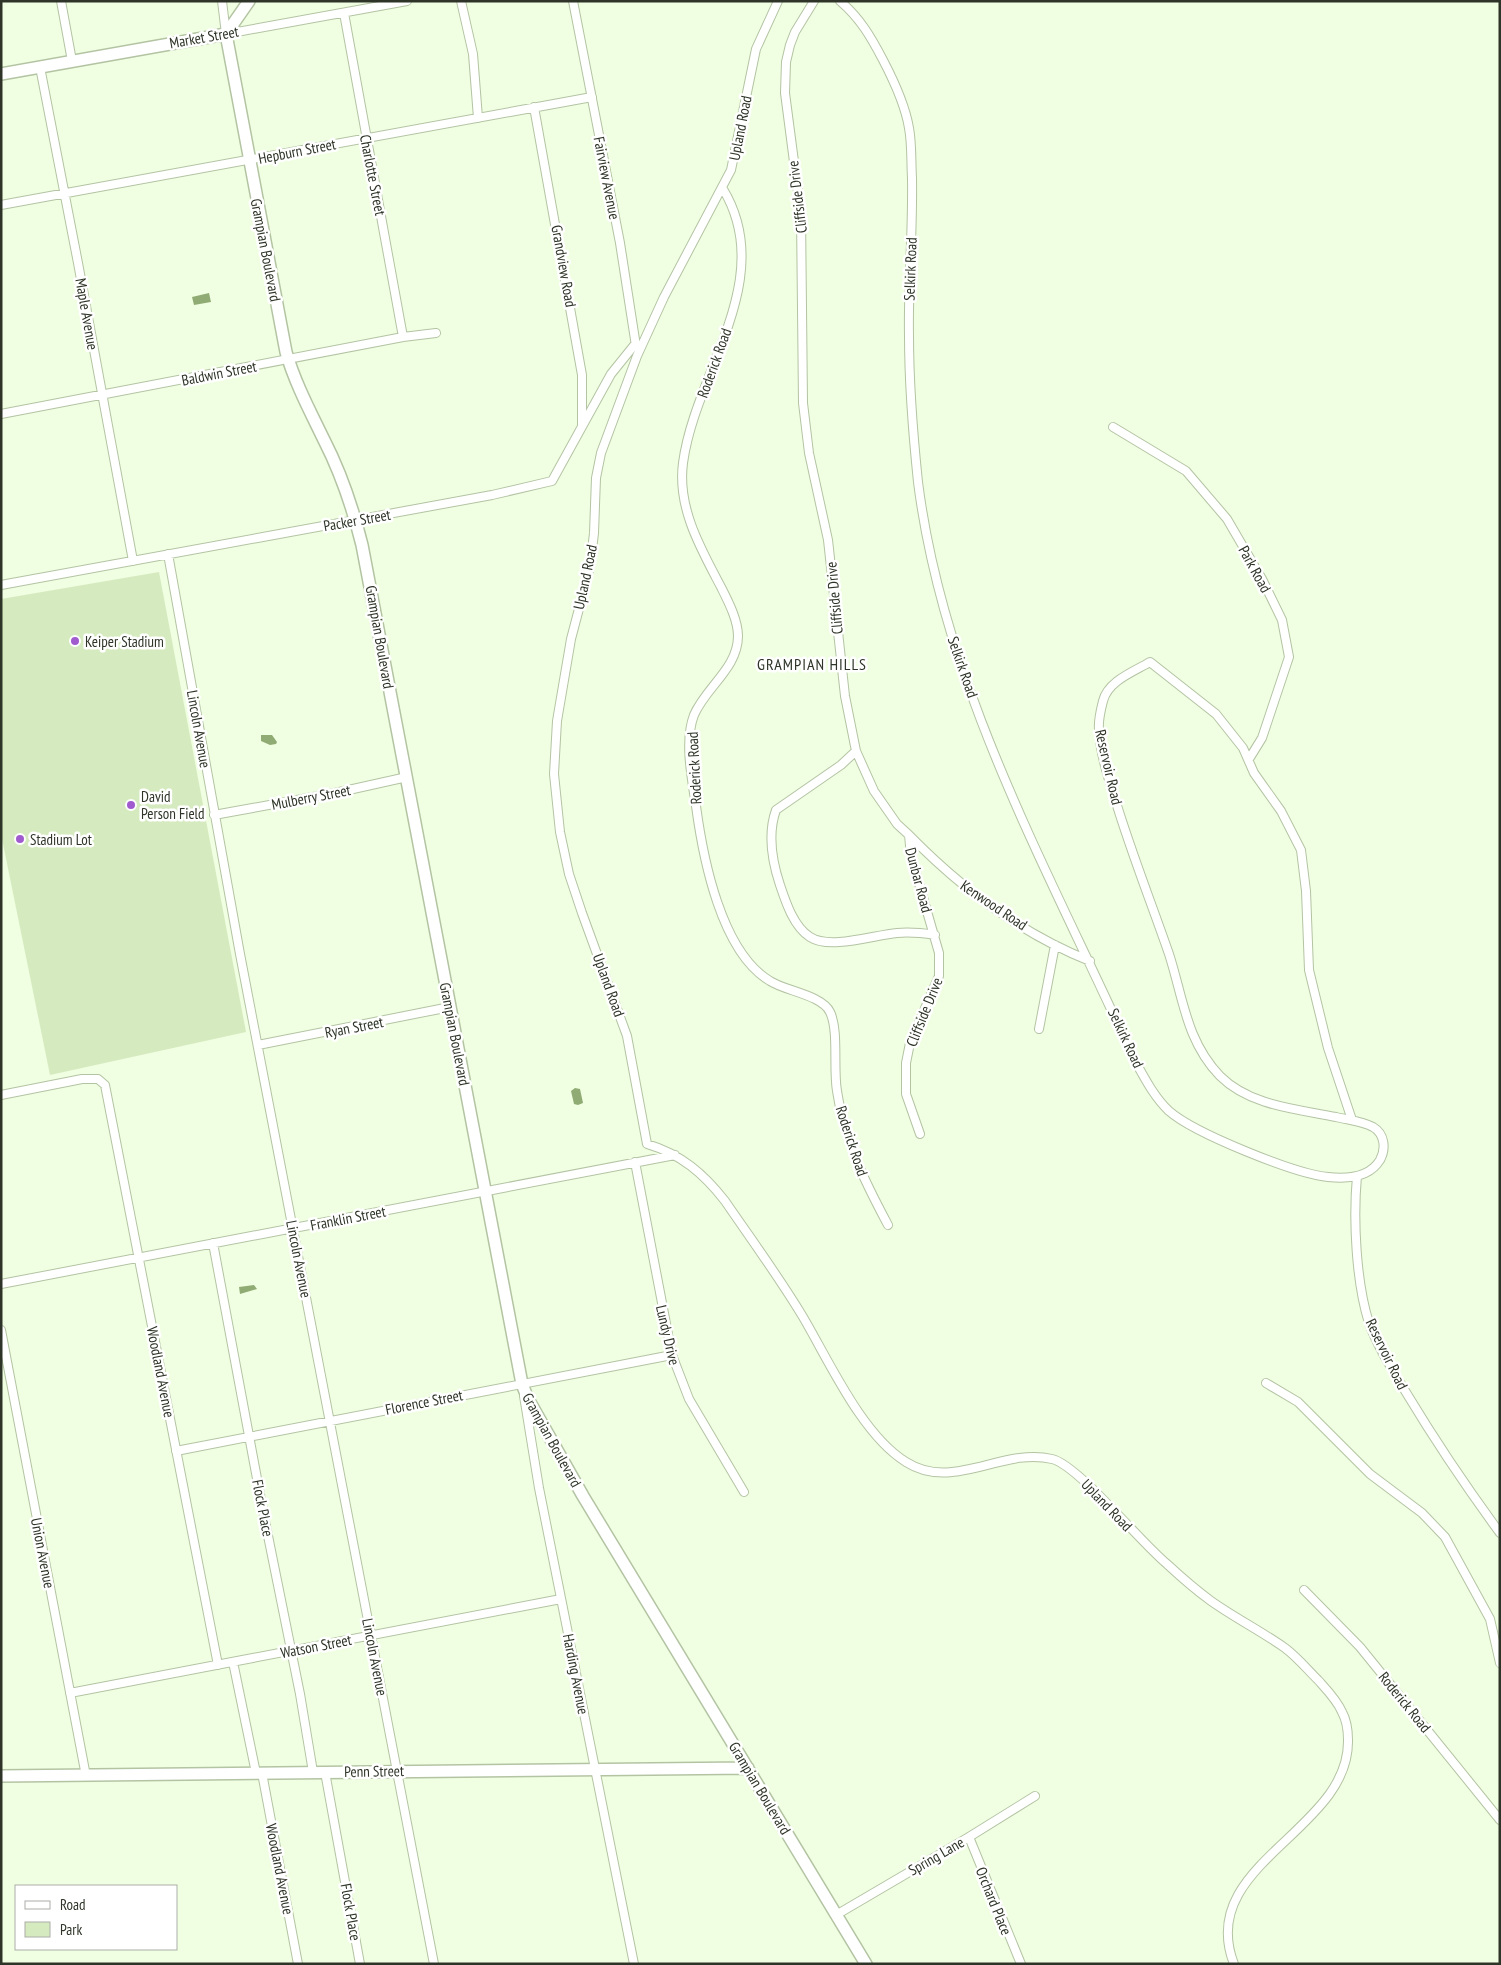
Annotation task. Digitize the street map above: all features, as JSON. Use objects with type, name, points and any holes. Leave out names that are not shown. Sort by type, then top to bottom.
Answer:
[{"type":"street","points":[[61,1],[72,61]]},
{"type":"street","points":[[222,1],[226,34]]},
{"type":"street","points":[[226,34],[249,1]]},
{"type":"street","name":"Market Street","points":[[1,74],[406,1]]},
{"type":"street","points":[[461,1],[473,54],[478,118]]},
{"type":"street","name":"Fairview Avenue","points":[[573,1],[620,243],[637,356]]},
{"type":"street","name":"Upland Road","points":[[778,1],[756,49],[736,154],[723,189],[674,276],[637,356],[612,419],[596,478],[594,533],[590,567],[571,639],[558,712],[555,785],[560,832],[569,874],[627,1036],[647,1144],[675,1155],[700,1172],[726,1201],[802,1315],[861,1415],[875,1434],[896,1455],[918,1469],[938,1473],[966,1471],[1026,1458],[1044,1458],[1059,1462],[1086,1483],[1147,1548],[1207,1598],[1283,1647],[1336,1700],[1348,1730],[1348,1747],[1344,1771],[1329,1797],[1262,1863],[1237,1897],[1232,1909],[1228,1934],[1228,1946],[1234,1964]]},
{"type":"street","name":"Cliffside Drive","points":[[814,1],[790,45],[786,62],[784,93],[801,215],[803,403],[809,453],[828,540],[845,696],[856,751]]},
{"type":"street","name":"Selkirk Road","points":[[840,1],[859,19],[872,40],[899,95],[909,128],[912,208],[909,337],[916,454],[924,518],[947,617],[965,675],[994,751],[1035,847],[1090,961],[1134,1059],[1152,1090],[1170,1111],[1248,1152],[1293,1168],[1324,1177],[1357,1176]]},
{"type":"street","name":"Charlotte Street","points":[[344,13],[402,338]]},
{"type":"street","name":"Grampian Boulevard","points":[[226,34],[288,360],[308,410],[335,462],[356,519],[522,1384],[528,1399],[582,1496],[866,1964]]},
{"type":"street","name":"Maple Avenue","points":[[40,67],[133,561]]},
{"type":"street","name":"Hepburn Street","points":[[1,205],[592,97]]},
{"type":"street","name":"Grandview Road","points":[[534,107],[582,375],[582,427]]},
{"type":"street","name":"Roderick Road","points":[[723,189],[734,207],[738,222],[741,247],[741,274],[722,346],[688,437],[682,473],[689,518],[728,600],[738,636],[734,656],[704,698],[692,723],[691,760],[697,813],[704,854],[715,892],[728,928],[747,962],[769,981],[815,999],[828,1007],[831,1013],[834,1033],[836,1087],[847,1136],[863,1179],[888,1225]]},
{"type":"street","name":"Baldwin Street","points":[[1,414],[436,333]]},
{"type":"street","name":"Packer Street","points":[[1,586],[492,495],[552,481],[611,374],[636,343]]},
{"type":"street","name":"Park Road","points":[[1113,428],[1186,472],[1227,519],[1262,580],[1282,620],[1290,658],[1262,738],[1249,759]]},
{"type":"street","name":"Lincoln Avenue","points":[[168,554],[214,814],[434,1964]]},
{"type":"street","name":"Reservoir Road","points":[[1352,1120],[1328,1048],[1308,970],[1306,891],[1301,850],[1281,811],[1254,773],[1249,759],[1216,714],[1150,662],[1112,684],[1105,695],[1099,730],[1110,783],[1130,851],[1169,954],[1184,1012],[1200,1052],[1221,1077],[1243,1093],[1290,1109],[1362,1122],[1379,1131],[1384,1146],[1383,1154],[1375,1167],[1357,1176],[1359,1282],[1370,1324],[1393,1370],[1424,1423],[1461,1480],[1500,1533]]},
{"type":"street","points":[[856,751],[841,766],[776,810],[772,824],[772,852],[783,894],[801,929],[816,941],[825,943],[840,942],[897,933],[935,934]]},
{"type":"street","name":"Dunbar Road","points":[[856,751],[874,791],[897,824],[909,835],[914,865],[935,934]]},
{"type":"street","name":"Mulberry Street","points":[[214,814],[336,793],[407,777]]},
{"type":"street","name":"Kenwood Road","points":[[909,835],[971,891],[1054,945],[1090,961]]},
{"type":"street","name":"Cliffside Drive","points":[[920,1134],[906,1094],[906,1063],[910,1043],[940,976],[940,953],[935,934]]},
{"type":"street","points":[[1039,1029],[1054,945]]},
{"type":"street","name":"Ryan Street","points":[[258,1045],[450,1007]]},
{"type":"street","name":"Woodland Avenue","points":[[1,1095],[82,1079],[100,1081],[108,1094],[218,1665]]},
{"type":"street","points":[[635,1162],[675,1155]]},
{"type":"street","name":"Franklin Street","points":[[1,1284],[635,1162]]},
{"type":"street","name":"Lundy Drive","points":[[635,1162],[672,1355],[689,1399],[744,1492]]},
{"type":"street","name":"Flock Place","points":[[213,1244],[313,1772]]},
{"type":"street","name":"Union Avenue","points":[[1,1330],[86,1776]]},
{"type":"street","name":"Florence Street","points":[[176,1450],[672,1355]]},
{"type":"street","points":[[1266,1383],[1298,1402],[1370,1474],[1422,1513],[1445,1537],[1490,1618],[1500,1662]]},
{"type":"street","name":"Harding Avenue","points":[[522,1384],[534,1464],[634,1964]]},
{"type":"street","name":"Roderick Road","points":[[1304,1590],[1360,1647],[1500,1820]]},
{"type":"street","name":"Watson Street","points":[[70,1693],[561,1599]]},
{"type":"street","name":"Woodland Avenue","points":[[234,1662],[298,1964]]},
{"type":"street","name":"Penn Street","points":[[1,1776],[595,1768],[748,1768]]},
{"type":"street","name":"Flock Place","points":[[326,1772],[360,1964]]},
{"type":"street","name":"Spring Lane","points":[[836,1915],[1035,1796]]},
{"type":"street","name":"Orchard Place","points":[[969,1837],[1020,1964]]},
{"type":"green space","points":[[159,572],[246,1032],[50,1075],[1,834],[1,599]]},
{"type":"shaded area","points":[[209,293],[211,302],[194,305],[192,297]]},
{"type":"shaded area","points":[[261,735],[272,735],[277,742],[276,744],[270,745],[261,741]]},
{"type":"shaded area","points":[[575,1088],[580,1089],[583,1103],[578,1105],[574,1104],[571,1091]]},
{"type":"shaded area","points":[[254,1285],[257,1289],[240,1294],[239,1287]]},
{"type":"place","name":"Keiper Stadium","points":[[75,641]]},
{"type":"place","name":"David Person Field","points":[[131,805]]},
{"type":"place","name":"Stadium Lot","points":[[20,839]]},
{"type":"district","name":"GRAMPIAN HILLS","points":[[812,664]]}]
